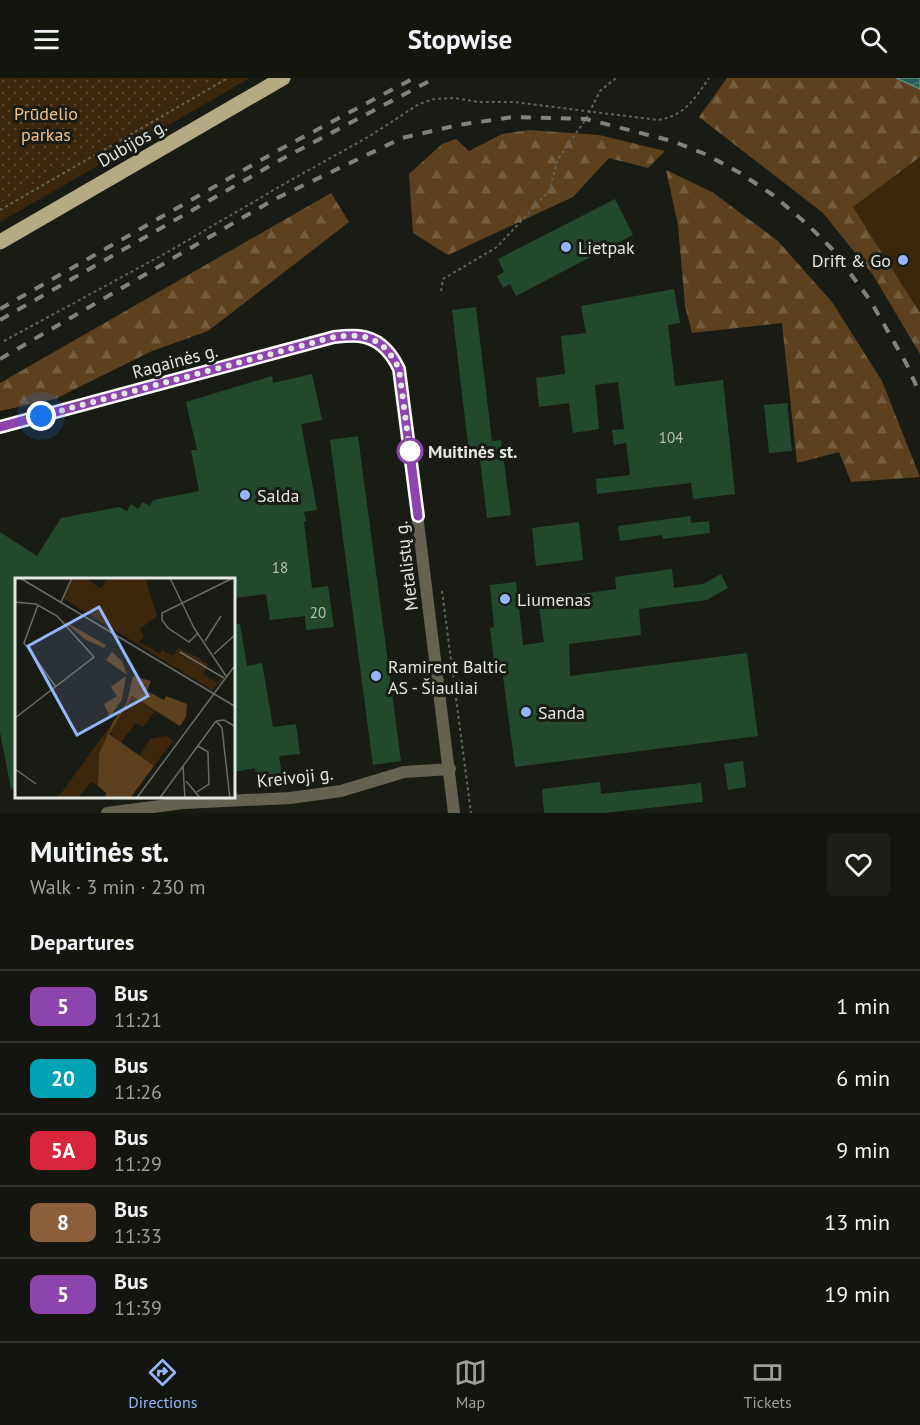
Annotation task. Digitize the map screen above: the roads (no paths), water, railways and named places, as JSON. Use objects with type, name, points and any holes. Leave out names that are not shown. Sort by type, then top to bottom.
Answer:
[{"type":"main road","name":"Dubijos g.","points":[[0,242],[283,78]]},
{"type":"street","name":"Ragainės g.","points":[[0,427],[334,337],[360,336]]},
{"type":"street","name":"Metalistų g.","points":[[360,336],[388,350],[399,369],[454,813]]},
{"type":"street","name":"Kreivoji g.","points":[[107,813],[183,803],[290,798],[341,791],[404,772],[450,769]]},
{"type":"water","points":[[896,78],[920,78],[920,89]]},
{"type":"railway","points":[[0,309],[277,151],[414,78]]},
{"type":"railway","points":[[0,320],[282,159],[435,78]]},
{"type":"railway","points":[[0,359],[273,200],[402,138],[458,125],[513,117],[586,119],[672,141],[705,154],[740,173],[773,195],[832,249],[870,300],[906,363],[920,394]]},
{"type":"place","name":"Lietpak","points":[[566,247]]},
{"type":"place","name":"Drift & Go","points":[[903,260]]},
{"type":"place","name":"Muitinės st.","points":[[410,451]]},
{"type":"place","name":"Salda","points":[[245,495]]},
{"type":"place","name":"Liumenas","points":[[505,599]]},
{"type":"place","name":"Ramirent Baltic AS - Šiauliai","points":[[376,676]]},
{"type":"place","name":"Sanda","points":[[526,712]]},
{"type":"park label","name":"Prūdelio parkas","points":[[46,123]]}]
